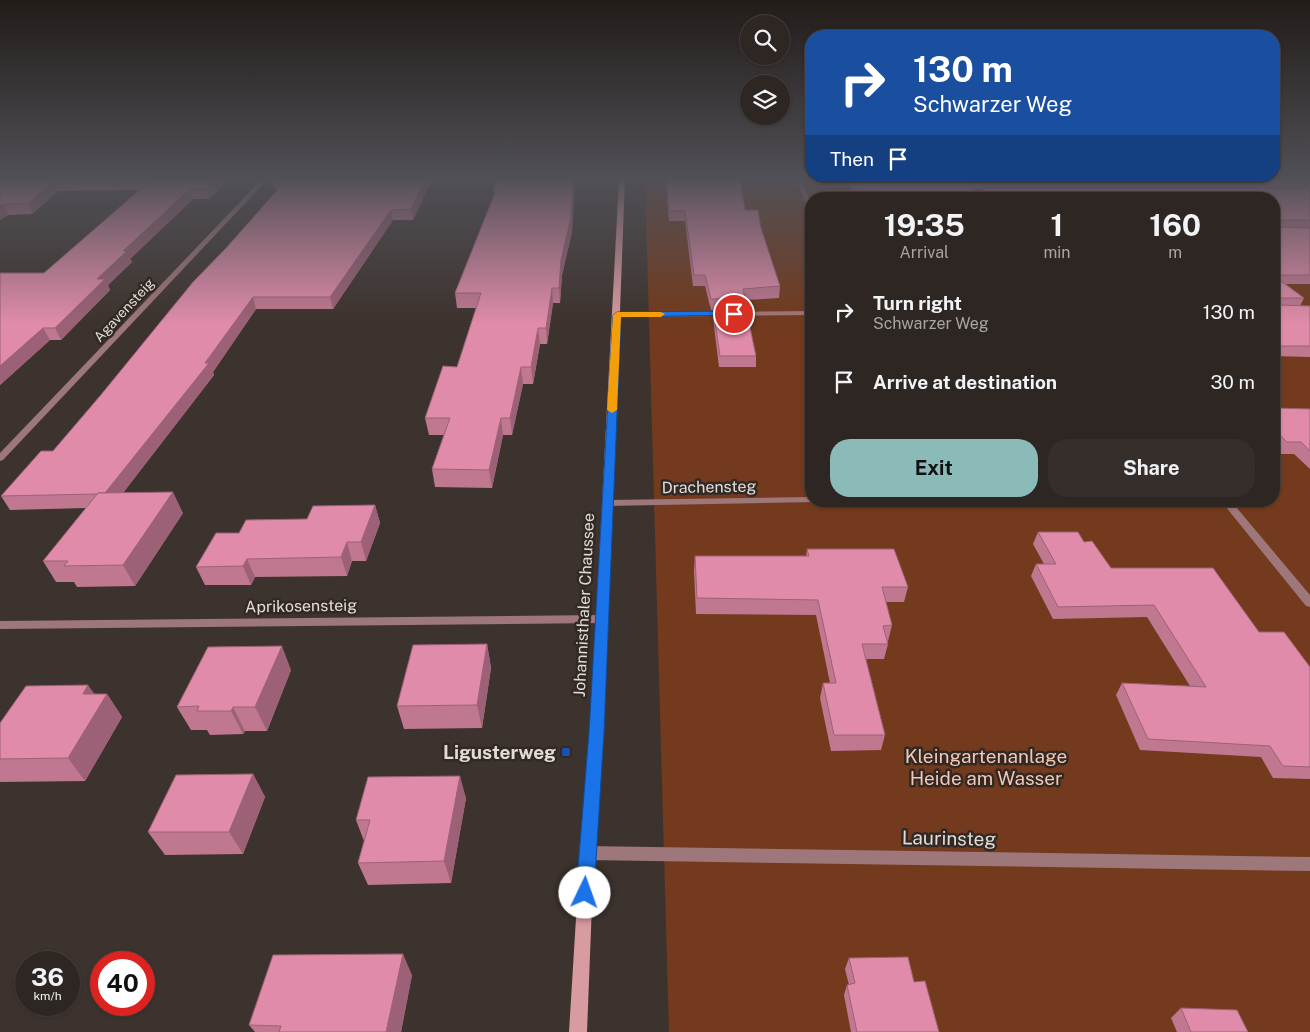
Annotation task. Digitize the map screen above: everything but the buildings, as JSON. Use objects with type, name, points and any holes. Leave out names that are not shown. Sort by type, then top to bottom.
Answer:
[{"type":"street","name":"Agavensteig","points":[[0,458],[218,227]]},
{"type":"street","name":"Johannisthaler Chaussee","points":[[578,1032],[587,853],[597,732],[620,227]]},
{"type":"street","points":[[617,315],[805,313]]},
{"type":"street","name":"Drachensteg","points":[[608,503],[805,500]]},
{"type":"street","points":[[1231,507],[1310,603]]},
{"type":"street","name":"Aprikosensteig","points":[[0,626],[602,619]]},
{"type":"street","name":"Laurinsteg","points":[[587,853],[1310,864]]},
{"type":"green space","name":"Kleingartenanlage Heide am Wasser","points":[[646,227],[805,227],[805,507],[1280,507],[1280,227],[1310,227],[1310,1032],[669,1032]]},
{"type":"slow traffic","points":[[612,410],[617,315],[661,314]]},
{"type":"place","name":"Ligusterweg","points":[[566,752]]},
{"type":"route","points":[[585,893],[597,732],[617,315],[734,314]]}]
